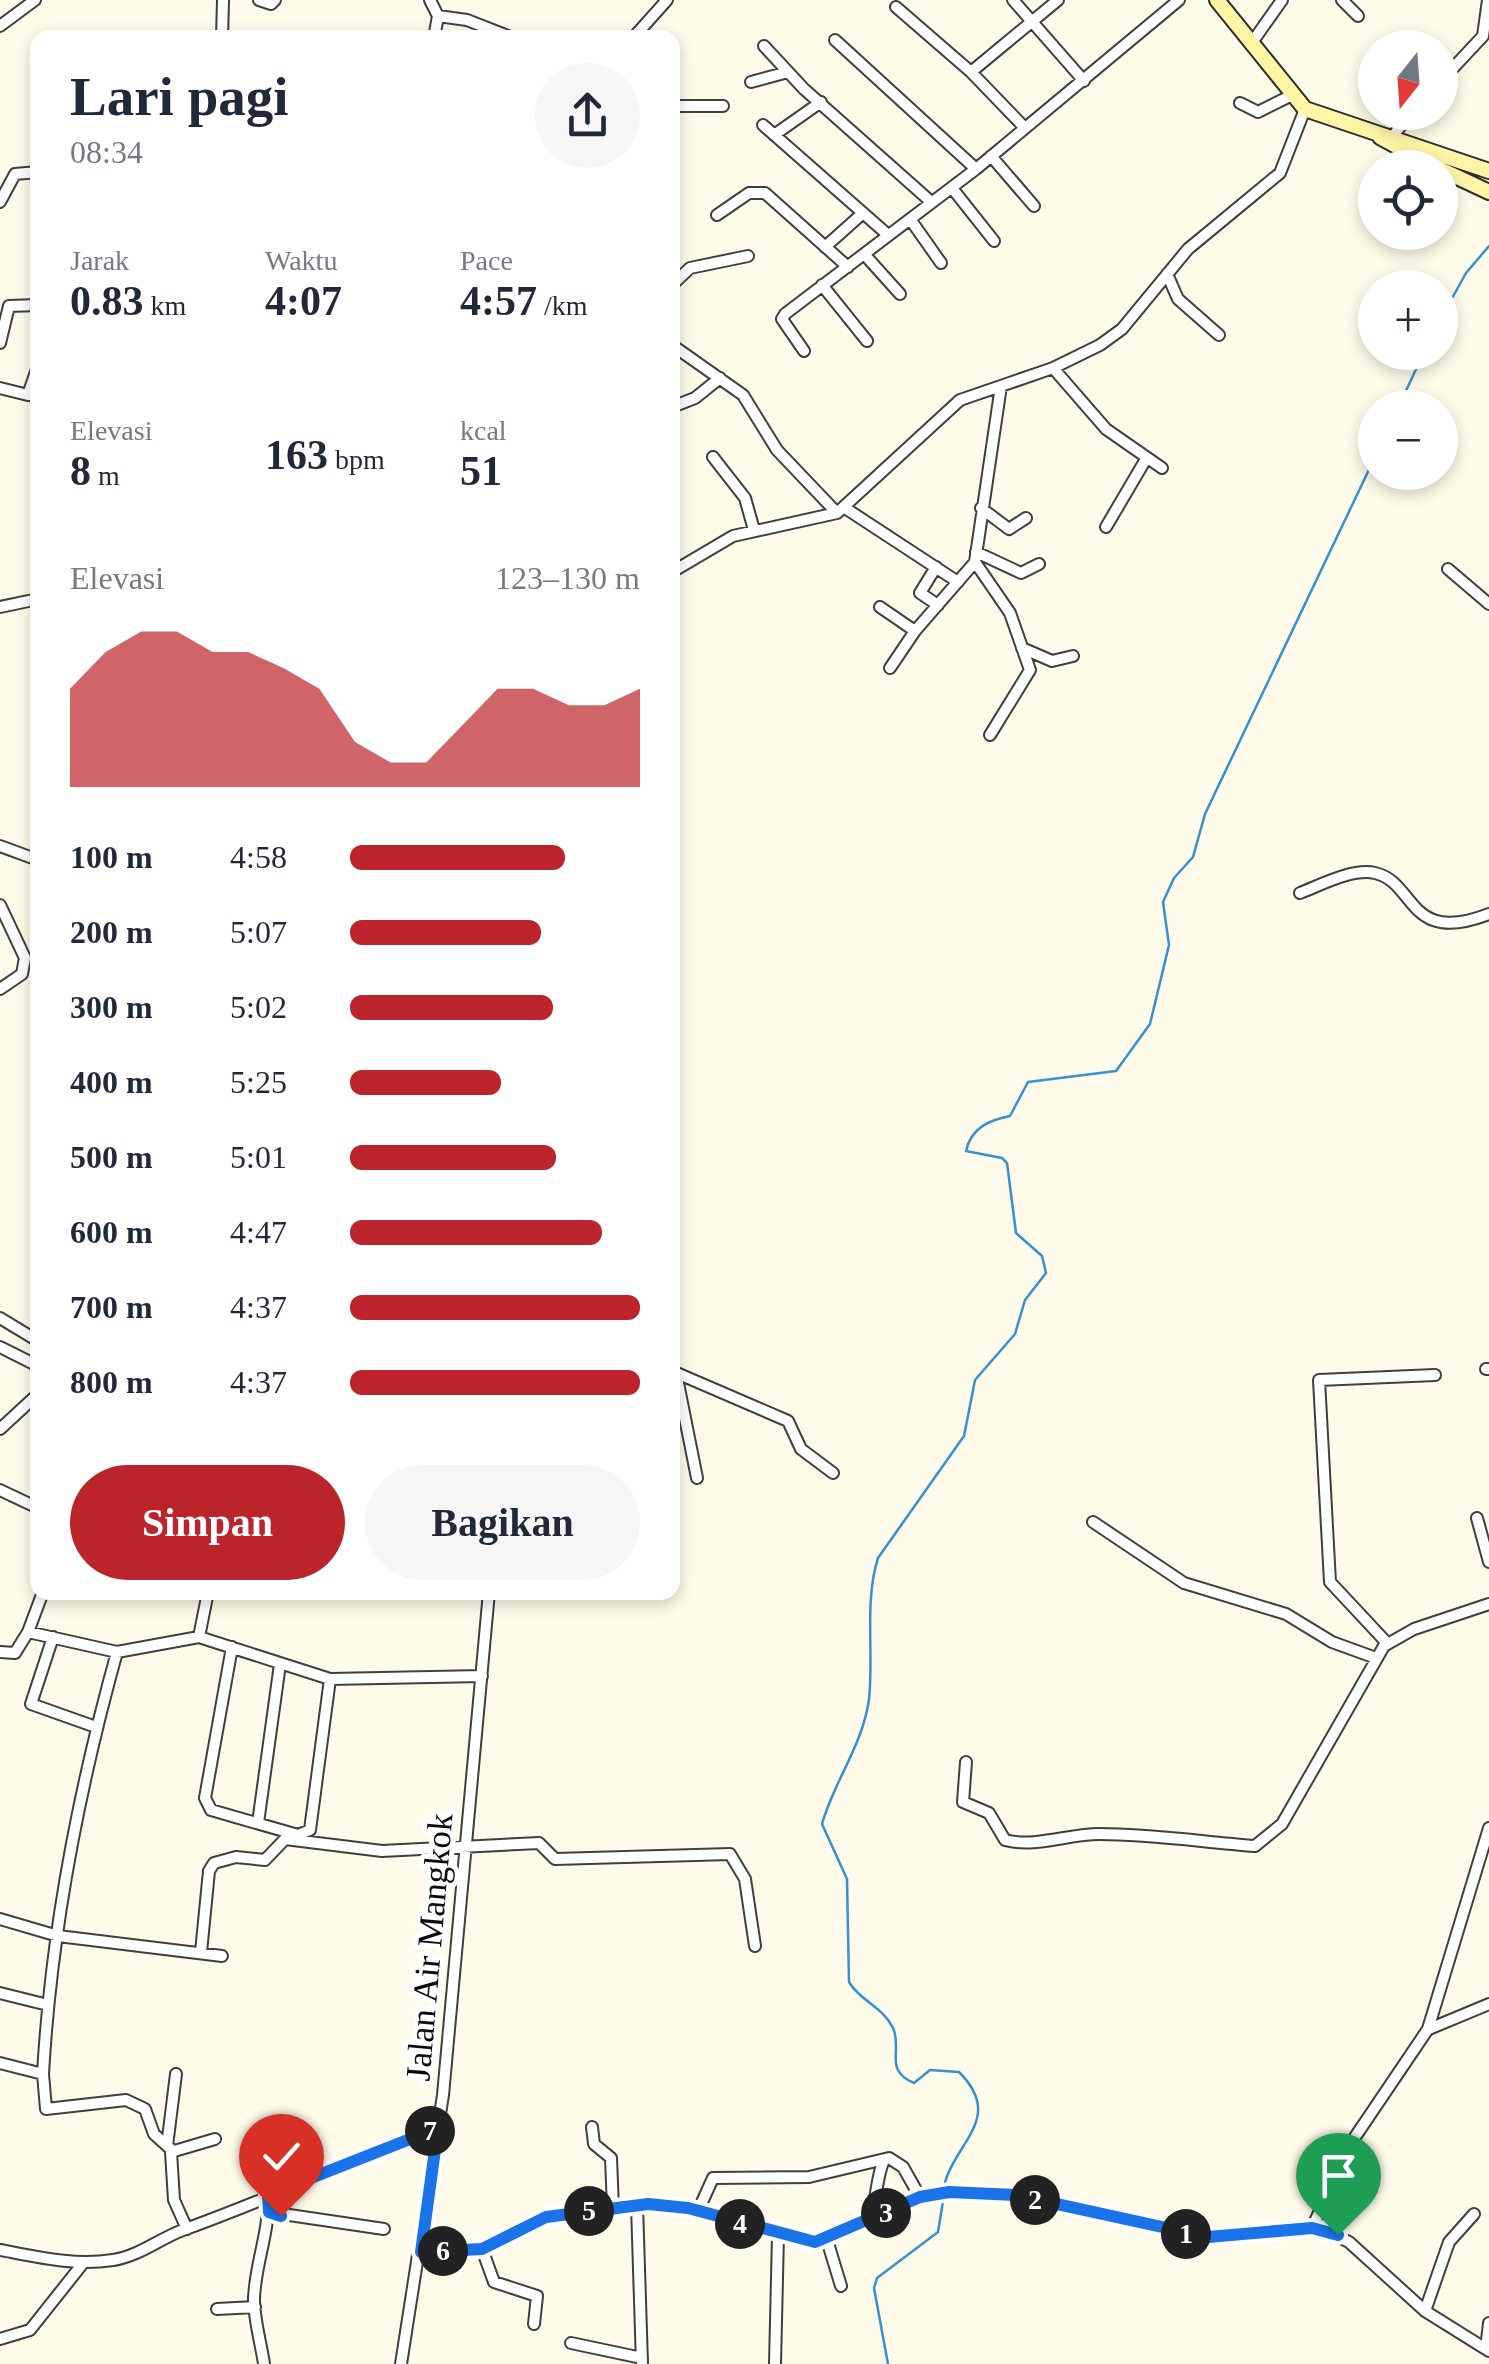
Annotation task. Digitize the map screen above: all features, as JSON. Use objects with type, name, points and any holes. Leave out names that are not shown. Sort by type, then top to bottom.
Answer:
[{"type":"main road","points":[[1217,0],[1290,96],[1306,109],[1489,171]]},
{"type":"main road","points":[[1385,138],[1406,150]]},
{"type":"main road","points":[[1458,177],[1489,192]]},
{"type":"street","points":[[0,26],[35,0]]},
{"type":"street","points":[[222,30],[223,0]]},
{"type":"street","points":[[259,0],[275,0]]},
{"type":"street","points":[[430,0],[438,16],[435,30]]},
{"type":"street","points":[[640,30],[667,0]]},
{"type":"street","points":[[1013,0],[1084,81]]},
{"type":"street","points":[[971,72],[1058,0]]},
{"type":"street","points":[[804,350],[782,319],[929,200],[976,169],[1022,126],[1084,81],[1179,0]]},
{"type":"street","points":[[1252,44],[1282,0]]},
{"type":"street","points":[[1342,0],[1358,16]]},
{"type":"street","points":[[1458,63],[1483,36],[1488,0]]},
{"type":"street","points":[[896,7],[971,72],[1022,126]]},
{"type":"street","points":[[438,16],[467,20],[493,30]]},
{"type":"street","points":[[834,40],[976,169]]},
{"type":"street","points":[[764,46],[929,200]]},
{"type":"street","points":[[751,82],[788,72]]},
{"type":"street","points":[[1240,103],[1258,112],[1290,96]]},
{"type":"street","points":[[774,135],[820,102]]},
{"type":"street","points":[[680,106],[723,106]]},
{"type":"street","points":[[680,567],[733,536],[841,510],[960,400],[1053,368],[1122,329],[1188,249],[1280,172],[1306,109]]},
{"type":"street","points":[[763,124],[887,234]]},
{"type":"street","points":[[1385,138],[1393,130]]},
{"type":"street","points":[[991,156],[1034,206]]},
{"type":"street","points":[[0,202],[15,174],[30,173]]},
{"type":"street","points":[[952,188],[994,242]]},
{"type":"street","points":[[717,215],[749,192],[765,193],[848,267]]},
{"type":"street","points":[[825,247],[862,213]]},
{"type":"street","points":[[910,219],[941,263]]},
{"type":"street","points":[[864,254],[900,294]]},
{"type":"street","points":[[680,273],[748,256]]},
{"type":"street","points":[[1167,274],[1178,299],[1219,336]]},
{"type":"street","points":[[822,285],[867,341]]},
{"type":"street","points":[[0,342],[9,306],[30,305]]},
{"type":"street","points":[[680,353],[743,395],[777,450],[841,510],[958,582]]},
{"type":"street","points":[[1053,368],[1090,415],[1162,468]]},
{"type":"street","points":[[680,404],[695,398],[720,378]]},
{"type":"street","points":[[890,668],[975,557],[1001,386]]},
{"type":"street","points":[[0,388],[28,395],[30,389]]},
{"type":"street","points":[[713,456],[745,498],[754,530]]},
{"type":"street","points":[[1106,526],[1146,459]]},
{"type":"street","points":[[981,508],[1010,529],[1026,518]]},
{"type":"street","points":[[975,557],[1021,573],[1039,564]]},
{"type":"street","points":[[975,557],[1010,613],[1028,678],[990,735]]},
{"type":"street","points":[[936,568],[920,593],[938,605]]},
{"type":"street","points":[[1448,569],[1489,604]]},
{"type":"street","points":[[0,607],[30,601]]},
{"type":"street","points":[[880,607],[915,631]]},
{"type":"street","points":[[1021,647],[1052,660],[1073,656]]},
{"type":"street","points":[[0,846],[30,857]]},
{"type":"street","points":[[1300,893],[1366,872],[1383,875],[1427,918],[1472,921],[1489,914]]},
{"type":"street","points":[[0,906],[25,958],[22,974],[0,989]]},
{"type":"street","points":[[0,1318],[30,1337]]},
{"type":"street","points":[[0,1348],[30,1362]]},
{"type":"street","points":[[680,1375],[788,1421],[801,1449],[834,1473]]},
{"type":"street","points":[[1387,1644],[1330,1582],[1319,1380],[1435,1375]]},
{"type":"street","points":[[680,1400],[697,1478]]},
{"type":"street","points":[[0,1429],[30,1403]]},
{"type":"street","points":[[0,1490],[30,1504]]},
{"type":"street","points":[[1477,1518],[1489,1562]]},
{"type":"street","points":[[1094,1522],[1184,1584],[1286,1614],[1332,1642],[1376,1658]]},
{"type":"street","points":[[0,1652],[15,1653],[40,1600]]},
{"type":"street","points":[[199,1637],[206,1600]]},
{"type":"street","name":"Jalan Air Mangkok","points":[[401,2364],[438,2128],[468,1845],[488,1600]]},
{"type":"street","points":[[966,1762],[963,1802],[989,1813],[1006,1840],[1028,1843],[1092,1834],[1162,1834],[1255,1846],[1282,1824],[1387,1644],[1489,1604]]},
{"type":"street","points":[[28,1632],[117,1652],[199,1637],[330,1679],[482,1676]]},
{"type":"street","points":[[53,1637],[31,1704],[96,1726]]},
{"type":"street","points":[[232,1647],[205,1804],[211,1810],[298,1835],[310,1830],[330,1679]]},
{"type":"street","points":[[117,1652],[96,1726],[58,1936],[43,2074],[46,2109],[132,2101],[145,2109],[151,2130],[170,2148]]},
{"type":"street","points":[[258,1823],[280,1664]]},
{"type":"street","points":[[1312,2228],[1350,2144],[1428,2029],[1489,1828]]},
{"type":"street","points":[[201,1952],[209,1871],[220,1859],[265,1860],[285,1839],[382,1851],[538,1842],[555,1858],[730,1854],[745,1879],[755,1946]]},
{"type":"street","points":[[0,1919],[58,1936],[222,1956]]},
{"type":"street","points":[[0,1993],[48,2005]]},
{"type":"street","points":[[1428,2029],[1489,2004]]},
{"type":"street","points":[[0,2063],[43,2074]]},
{"type":"street","points":[[176,2074],[170,2148],[174,2200],[187,2228]]},
{"type":"street","points":[[592,2127],[594,2144],[611,2158],[613,2208]]},
{"type":"street","points":[[0,2250],[84,2262],[134,2254],[187,2228],[232,2214],[268,2195],[438,2128]]},
{"type":"street","points":[[170,2148],[215,2138]]},
{"type":"street","points":[[698,2211],[709,2182],[718,2176],[809,2177],[894,2159],[926,2196]]},
{"type":"street","points":[[868,2221],[878,2202],[878,2175],[884,2160]]},
{"type":"street","points":[[421,2252],[482,2249],[546,2217],[638,2204],[666,2204],[815,2242],[828,2240],[926,2196],[949,2192],[1016,2195],[1208,2237],[1312,2228],[1349,2242],[1425,2311],[1487,2350],[1489,2323]]},
{"type":"street","points":[[264,2364],[255,2307],[268,2195]]},
{"type":"street","points":[[571,2343],[642,2361],[638,2204]]},
{"type":"street","points":[[269,2212],[384,2228]]},
{"type":"street","points":[[1425,2311],[1449,2242],[1474,2214]]},
{"type":"street","points":[[776,2364],[778,2235]]},
{"type":"street","points":[[828,2240],[841,2286]]},
{"type":"street","points":[[482,2249],[494,2282],[538,2296],[534,2324]]},
{"type":"street","points":[[0,2339],[30,2330],[84,2262]]},
{"type":"street","points":[[217,2309],[255,2307]]},
{"type":"waterway","points":[[1458,287],[1489,246]]},
{"type":"waterway","points":[[1406,390],[1416,370]]},
{"type":"waterway","points":[[943,2193],[947,2176],[977,2119],[973,2089],[959,2072],[930,2070],[914,2083],[899,2072],[893,2028],[849,1982],[847,1879],[822,1824],[866,1716],[871,1592],[878,1558],[964,1436],[975,1380],[1015,1334],[1025,1300],[1046,1273],[1042,1256],[1016,1233],[1007,1163],[1002,1158],[966,1151],[972,1136],[982,1126],[1010,1116],[1028,1082],[1116,1071],[1150,1024],[1169,945],[1163,902],[1174,878],[1193,857],[1205,814],[1359,490]]},
{"type":"waterway","points":[[888,2364],[874,2288],[877,2278],[938,2232],[943,2201]]},
{"type":"route","points":[[281,2216],[269,2212],[268,2195],[438,2128],[421,2252],[482,2249],[546,2217],[638,2204],[688,2208],[815,2242],[828,2240],[920,2197],[949,2192],[1016,2195],[1208,2237],[1312,2228],[1338,2235]]}]
